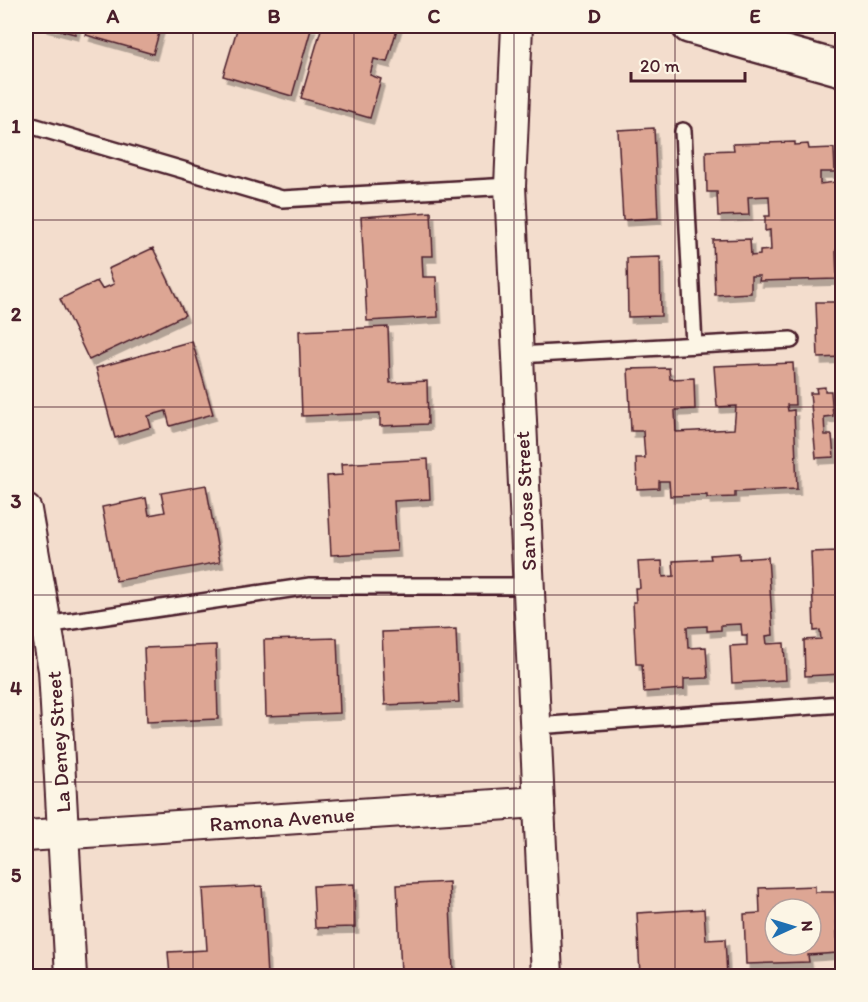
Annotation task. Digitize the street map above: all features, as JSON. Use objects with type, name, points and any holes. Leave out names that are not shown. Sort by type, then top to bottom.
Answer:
[{"type":"main road","points":[[689,26],[843,69]]},
{"type":"street","name":"San Jose Street","points":[[517,26],[510,186],[547,976]]},
{"type":"street","name":"La Deney Street","points":[[26,510],[32,583],[46,624],[54,670],[71,976]]},
{"type":"street","name":"Ramona Avenue","points":[[26,836],[540,802]]},
{"type":"lane","points":[[26,124],[282,199],[510,186]]},
{"type":"lane","points":[[683,131],[694,345]]},
{"type":"lane","points":[[518,355],[791,340]]},
{"type":"lane","points":[[46,624],[310,586],[529,586]]},
{"type":"lane","points":[[536,726],[843,704]]},
{"type":"building","points":[[43,26],[77,26],[75,34]]},
{"type":"building","points":[[89,26],[161,26],[153,54],[86,35]]},
{"type":"building","points":[[238,26],[312,26],[292,96],[223,76]]},
{"type":"building","points":[[322,26],[398,26],[387,62],[374,59],[370,75],[381,79],[370,118],[301,98]]},
{"type":"building","points":[[654,128],[658,218],[623,220],[618,130]]},
{"type":"building","points":[[795,142],[795,145],[808,144],[809,149],[834,148],[835,172],[820,172],[820,184],[835,182],[837,221],[840,221],[842,250],[836,250],[837,279],[759,281],[760,276],[751,276],[751,293],[715,295],[713,240],[750,239],[751,256],[760,255],[760,251],[771,250],[770,230],[765,231],[765,216],[770,216],[769,196],[748,197],[749,215],[718,216],[717,192],[707,192],[706,151],[734,150],[733,144]]},
{"type":"building","points":[[431,212],[433,256],[422,256],[423,277],[436,277],[438,317],[367,321],[361,217]]},
{"type":"building","points":[[153,248],[185,315],[89,360],[60,299],[97,281],[102,289],[114,284],[108,269]]},
{"type":"building","points":[[660,257],[661,316],[628,317],[627,258]]},
{"type":"building","points":[[816,302],[842,302],[842,357],[818,358]]},
{"type":"building","points":[[388,327],[390,383],[427,381],[428,424],[380,426],[380,413],[302,416],[299,331]]},
{"type":"building","points":[[192,341],[213,414],[170,426],[166,411],[148,416],[151,427],[115,438],[96,368]]},
{"type":"building","points":[[793,363],[795,405],[787,405],[788,411],[794,410],[797,489],[735,492],[735,497],[707,498],[707,495],[670,496],[669,481],[659,481],[659,488],[637,489],[636,458],[645,458],[643,431],[631,431],[628,369],[669,368],[670,379],[694,378],[695,409],[675,410],[676,432],[734,429],[736,406],[717,407],[714,366]]},
{"type":"building","points":[[825,387],[825,391],[831,391],[833,416],[824,417],[825,435],[832,435],[834,457],[816,458],[810,393],[817,393],[816,388]]},
{"type":"building","points":[[428,459],[430,499],[394,501],[397,551],[331,555],[327,476],[342,475],[341,464]]},
{"type":"building","points":[[206,485],[220,562],[116,581],[102,507],[146,498],[149,515],[165,512],[161,493]]},
{"type":"building","points":[[839,545],[842,545],[840,637],[842,637],[842,674],[805,676],[804,640],[821,639],[820,630],[814,631],[811,552],[839,551]]},
{"type":"building","points":[[739,553],[739,559],[768,557],[773,635],[766,636],[767,644],[784,643],[786,680],[732,683],[730,646],[747,645],[747,635],[742,635],[741,624],[721,625],[721,630],[707,631],[707,626],[687,627],[688,648],[706,647],[708,678],[684,679],[684,689],[644,692],[642,664],[636,664],[633,602],[636,602],[635,588],[640,588],[638,562],[662,561],[663,577],[674,576],[673,561],[711,559],[710,555]]},
{"type":"building","points":[[456,629],[459,702],[385,705],[382,632]]},
{"type":"building","points":[[337,638],[340,713],[266,716],[264,640]]},
{"type":"building","points":[[216,645],[218,719],[147,722],[144,648]]},
{"type":"building","points":[[449,882],[453,971],[401,973],[397,885]]},
{"type":"building","points":[[354,884],[355,927],[315,928],[313,886]]},
{"type":"building","points":[[262,886],[267,976],[170,976],[168,952],[207,950],[203,889]]},
{"type":"building","points":[[815,886],[815,892],[835,892],[838,953],[823,954],[823,897],[763,897],[763,957],[808,957],[809,962],[746,964],[744,914],[760,913],[759,888]]},
{"type":"building","points":[[704,909],[706,940],[725,939],[727,976],[640,976],[637,913]]}]
